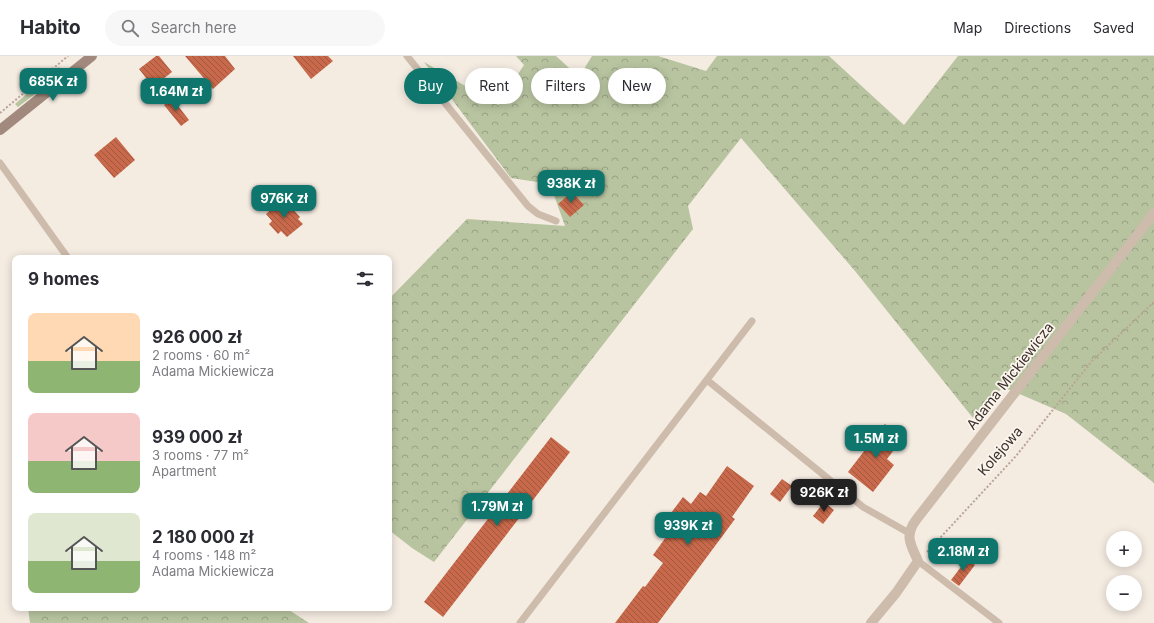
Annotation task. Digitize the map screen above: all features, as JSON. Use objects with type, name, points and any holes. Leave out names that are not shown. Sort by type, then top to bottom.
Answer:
[{"type":"main road","points":[[0,130],[92,56]]},
{"type":"street","name":"Adama Mickiewicza","points":[[909,533],[916,520],[1154,213]]},
{"type":"street","points":[[871,623],[896,593],[918,561],[909,539],[909,533]]},
{"type":"lane","points":[[407,56],[528,206],[538,214],[556,221]]},
{"type":"lane","points":[[0,163],[66,255]]},
{"type":"lane","points":[[520,623],[752,321]]},
{"type":"lane","points":[[707,380],[864,507],[909,533]]},
{"type":"lane","points":[[918,561],[999,623]]},
{"type":"path","points":[[0,113],[68,56]]},
{"type":"path","name":"Kolejowa","points":[[918,561],[1016,456],[1092,361],[1154,302]]},
{"type":"green space","points":[[516,56],[556,56],[569,68],[531,68],[531,104],[600,104],[600,68],[585,68],[592,56],[658,56],[706,71],[717,56],[829,56],[904,125],[958,56],[1154,56],[1154,483],[1066,414],[1003,387],[973,418],[855,271],[741,138],[688,206],[693,229],[434,562],[412,548],[392,532],[392,296],[467,219],[565,226],[550,184],[511,178],[456,104],[457,104],[457,81],[465,86],[465,104],[523,104],[522,68],[524,65]]},
{"type":"green space","points":[[424,62],[434,68],[428,68]]},
{"type":"green space","points":[[59,67],[62,72],[46,83],[43,80]]},
{"type":"green space","points":[[36,86],[40,90],[18,107],[15,104]]},
{"type":"green space","points":[[28,611],[291,611],[309,623],[30,623]]},
{"type":"building","points":[[156,56],[159,56],[172,72],[153,87],[139,69]]},
{"type":"building","points":[[185,56],[225,56],[235,69],[213,89]]},
{"type":"building","points":[[293,56],[328,56],[333,61],[311,79]]},
{"type":"building","points":[[172,98],[189,120],[181,126],[164,105]]},
{"type":"building","points":[[116,137],[135,160],[114,178],[94,155]]},
{"type":"building","points":[[572,192],[584,205],[570,217],[558,204]]},
{"type":"building","points":[[282,200],[286,205],[287,203],[300,217],[298,219],[303,224],[287,237],[281,231],[278,234],[269,224],[272,221],[266,214]]},
{"type":"building","points":[[885,424],[903,438],[887,459],[894,465],[873,492],[848,472]]},
{"type":"building","points":[[551,437],[570,452],[443,617],[424,602]]},
{"type":"building","points":[[727,466],[754,486],[732,517],[735,519],[658,623],[615,623],[643,586],[645,587],[663,563],[653,555],[676,523],[668,517],[683,497],[691,504],[700,492],[706,496]]},
{"type":"building","points":[[782,479],[792,486],[780,502],[770,494]]},
{"type":"building","points":[[824,502],[834,510],[823,524],[813,516]]},
{"type":"building","points":[[967,559],[975,565],[959,586],[951,580]]}]
